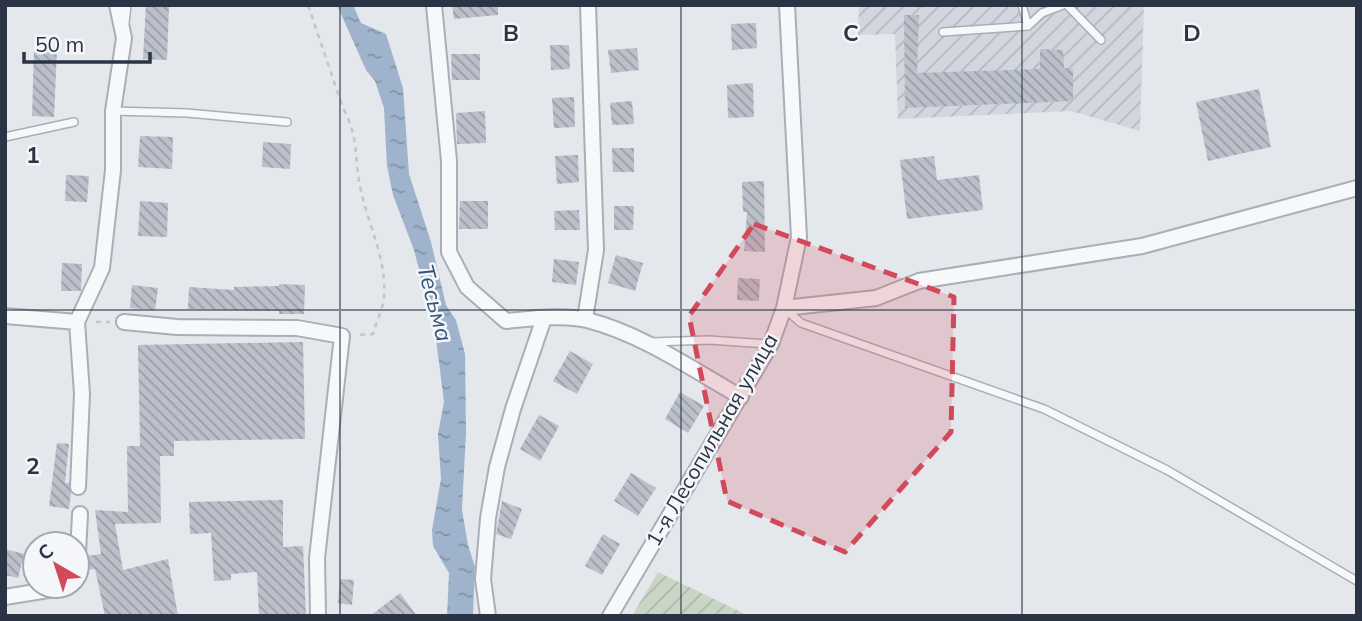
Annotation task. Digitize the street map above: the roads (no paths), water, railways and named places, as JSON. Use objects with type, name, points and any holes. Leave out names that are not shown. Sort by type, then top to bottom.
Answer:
[{"type":"street","points":[[78,487],[82,394],[78,322],[102,268],[113,170],[113,111],[124,38],[117,5]]},
{"type":"street","points":[[434,5],[449,161],[449,253],[467,288],[506,321],[585,319],[644,342],[741,397]]},
{"type":"street","points":[[585,319],[596,250],[588,5]]},
{"type":"street","name":"1-я Лесопильная улица","points":[[610,616],[771,344],[784,308],[799,237],[787,5]]},
{"type":"street","points":[[784,308],[876,298],[919,281],[1142,246],[1357,188]]},
{"type":"street","points":[[5,316],[78,322]]},
{"type":"street","points":[[488,616],[483,579],[488,517],[497,467],[513,409],[544,318]]},
{"type":"street","points":[[124,322],[177,327],[297,328],[342,336],[317,558],[318,616]]},
{"type":"street","points":[[79,530],[80,513]]},
{"type":"lane","points":[[124,38],[127,5]]},
{"type":"lane","points":[[1022,5],[1028,26]]},
{"type":"lane","points":[[943,32],[1028,26],[1042,13],[1065,5],[1101,40]]},
{"type":"lane","points":[[113,111],[187,113],[288,122]]},
{"type":"lane","points":[[5,137],[74,122]]},
{"type":"lane","points":[[784,308],[801,323],[1044,409],[1167,470],[1357,581]]},
{"type":"lane","points":[[644,342],[709,340],[771,344]]},
{"type":"water","name":"Тесьма","points":[[337,5],[353,5],[361,23],[386,34],[403,88],[409,174],[431,242],[446,305],[456,320],[465,354],[466,432],[462,510],[475,567],[473,616],[447,616],[449,573],[433,546],[432,530],[441,479],[438,434],[444,402],[435,331],[414,250],[393,195],[387,166],[384,108],[375,81],[366,70]]}]
